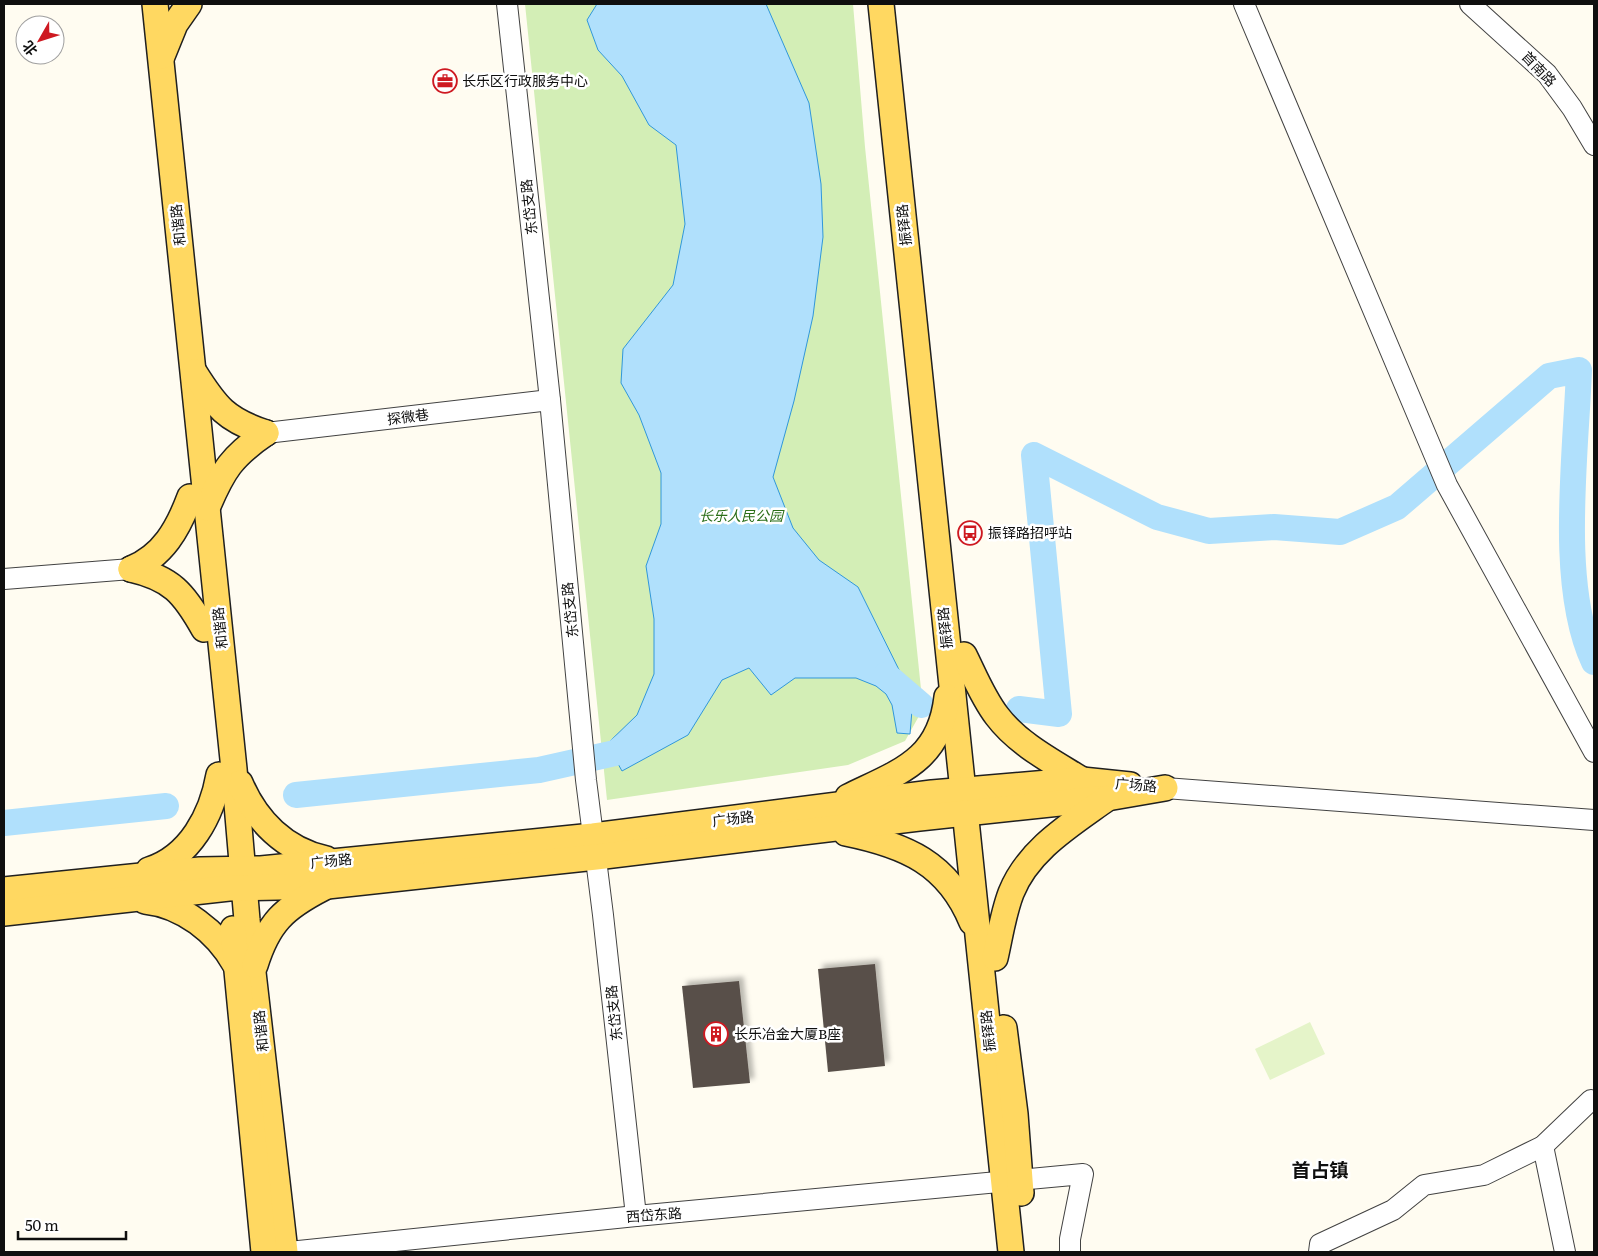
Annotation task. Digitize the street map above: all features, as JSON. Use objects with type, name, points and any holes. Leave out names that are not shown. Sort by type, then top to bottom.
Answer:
[{"type":"main road","name":"和谐路","points":[[140,4],[199,503],[245,966],[285,1252]]},
{"type":"main road","name":"和谐路","points":[[155,4],[193,370],[204,629],[227,772]]},
{"type":"main road","points":[[161,60],[175,24],[189,4]]},
{"type":"main road","name":"振铎路","points":[[881,4],[972,801],[1015,1114],[1011,1252]]},
{"type":"main road","name":"振铎路","points":[[898,4],[956,662]]},
{"type":"main road","points":[[193,370],[207,393],[227,416],[246,427],[266,433]]},
{"type":"main road","points":[[131,569],[150,560],[162,548],[230,462],[248,445],[266,433]]},
{"type":"main road","points":[[131,569],[164,579],[180,593],[204,629]]},
{"type":"main road","points":[[956,662],[1008,728],[1037,752],[1082,780]]},
{"type":"main road","points":[[830,818],[906,768],[932,744],[944,718],[956,662]]},
{"type":"main road","points":[[328,886],[296,902],[275,921],[245,966],[200,923],[126,888],[180,853],[192,840],[227,772],[258,817],[274,833],[301,851],[333,861]]},
{"type":"main road","name":"广场路","points":[[4,913],[126,888],[200,870],[236,879],[328,886],[594,847],[972,801],[1082,780],[1165,788]]},
{"type":"main road","name":"广场路","points":[[972,801],[1107,798],[1165,788]]},
{"type":"main road","points":[[995,958],[1011,893],[1025,868],[1039,850],[1107,798]]},
{"type":"main road","name":"振铎路","points":[[972,801],[979,938],[1012,1180],[1027,1252]]},
{"type":"main road","points":[[830,818],[907,852],[930,866],[952,884],[979,938]]},
{"type":"main road","name":"广场路","points":[[236,879],[333,861],[594,847]]},
{"type":"main road","name":"广场路","points":[[4,890],[126,888]]},
{"type":"main road","name":"和谐路","points":[[245,966],[264,1252]]},
{"type":"street","name":"东岱支路","points":[[507,4],[550,400],[586,780],[636,1216]]},
{"type":"street","points":[[1244,4],[1447,485],[1594,752]]},
{"type":"street","name":"首南路","points":[[1470,4],[1547,74],[1572,108],[1594,145]]},
{"type":"street","name":"探微巷","points":[[266,433],[550,400]]},
{"type":"street","points":[[4,579],[131,569]]},
{"type":"street","points":[[1165,788],[1594,820]]},
{"type":"street","points":[[1319,1252],[1320,1244],[1393,1210],[1424,1185],[1484,1176],[1543,1146],[1593,1098]]},
{"type":"street","points":[[1543,1146],[1565,1252]]},
{"type":"street","name":"西岱东路","points":[[289,1252],[636,1216],[1083,1174],[1070,1252]]},
{"type":"green space","name":"长乐人民公园","points":[[525,4],[853,4],[865,147],[921,689],[919,716],[905,741],[848,765],[607,800]]},
{"type":"green space","points":[[1310,1022],[1325,1054],[1270,1080],[1255,1049]]},
{"type":"water","points":[[597,4],[766,4],[809,103],[821,184],[823,237],[813,316],[794,401],[773,477],[793,528],[819,560],[858,587],[913,698],[910,734],[897,733],[892,705],[886,694],[876,686],[856,678],[795,678],[771,695],[749,668],[722,680],[688,735],[622,771],[607,744],[637,715],[654,674],[654,619],[646,566],[661,524],[661,473],[639,415],[621,383],[623,349],[673,285],[685,224],[676,145],[649,125],[622,76],[598,50],[587,20]]},
{"type":"building","points":[[875,964],[885,1066],[828,1072],[818,969]]},
{"type":"building","name":"长乐冶金大厦B座","points":[[739,981],[750,1083],[693,1088],[682,986]]},
{"type":"waterway","points":[[1019,709],[1059,714],[1034,455],[1157,517],[1209,531],[1274,527],[1340,532],[1397,507],[1549,376],[1579,370],[1573,479],[1573,558],[1576,596],[1583,631],[1594,662]]},
{"type":"waterway","points":[[886,675],[921,705]]},
{"type":"waterway","points":[[296,795],[539,770],[615,753],[641,734]]},
{"type":"waterway","points":[[4,823],[166,806]]},
{"type":"place","name":"长乐区行政服务中心","points":[[445,81]]},
{"type":"place","name":"振铎路招呼站","points":[[970,533]]},
{"type":"place","name":"长乐冶金大厦B座","points":[[716,1034]]},
{"type":"district","name":"首占镇","points":[[1320,1170]]}]
